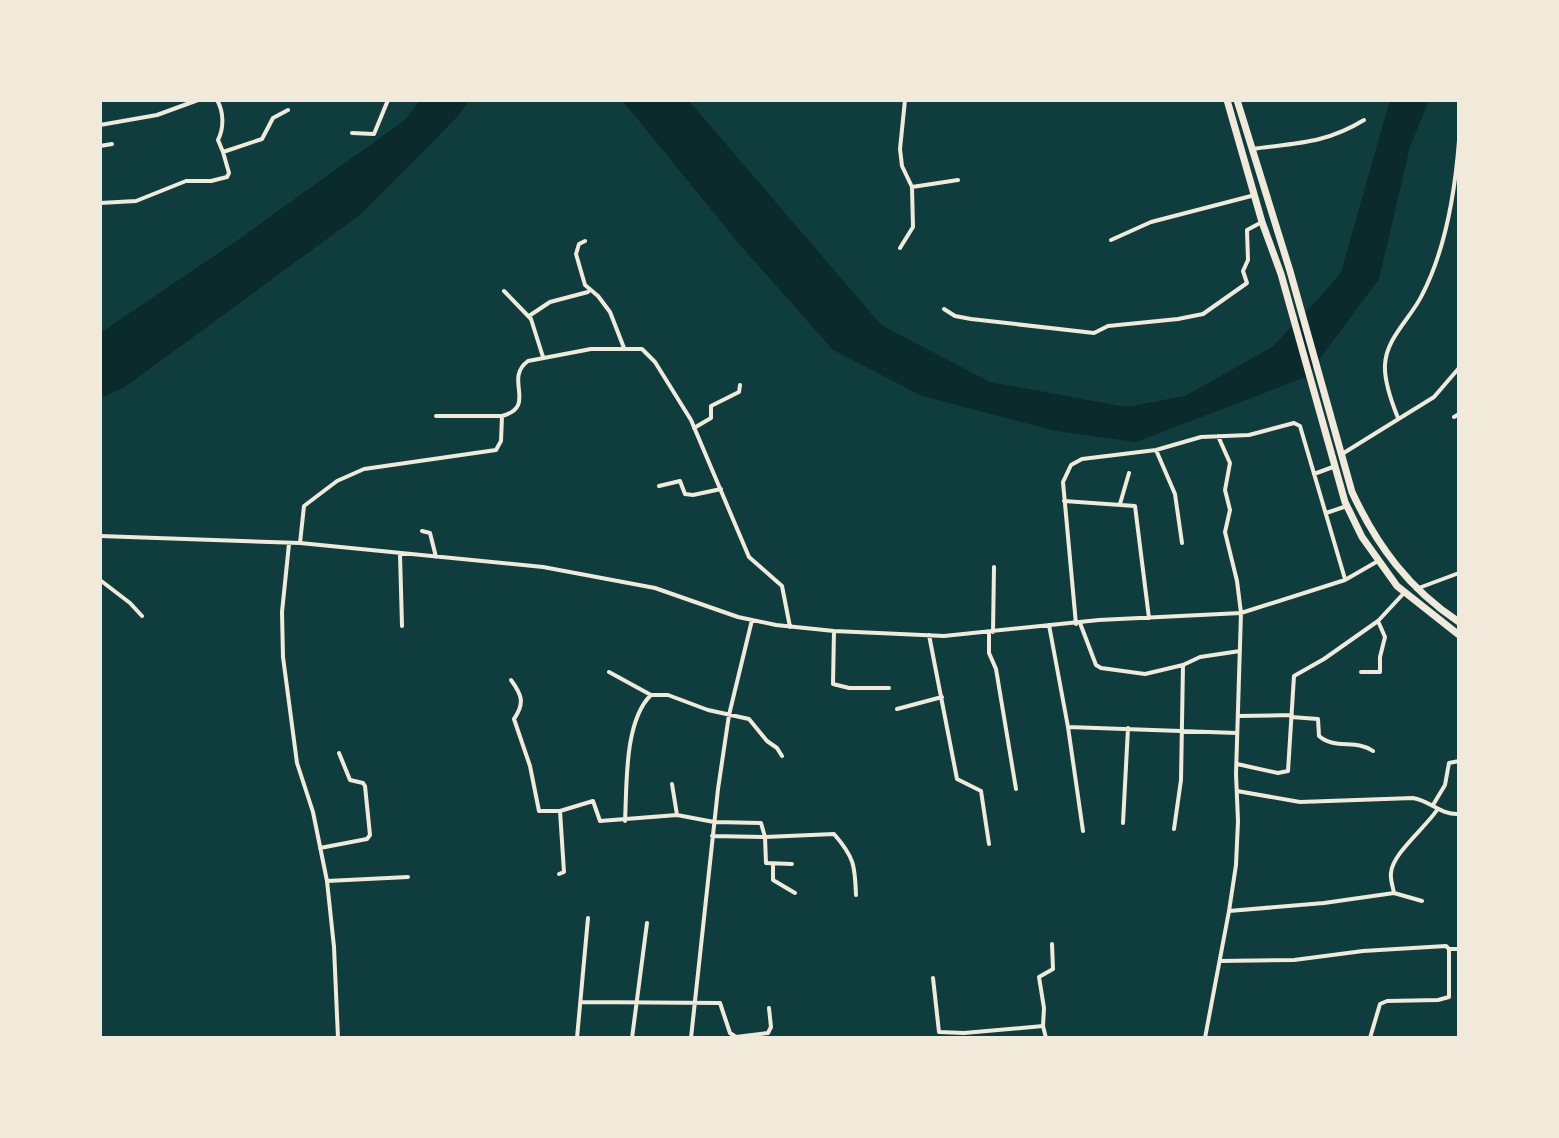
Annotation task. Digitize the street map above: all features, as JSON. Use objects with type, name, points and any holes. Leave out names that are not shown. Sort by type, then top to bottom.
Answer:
[{"type":"highway","points":[[1227,100],[1262,222],[1281,274],[1333,467],[1347,506],[1378,561],[1404,593],[1459,635]]},
{"type":"highway","points":[[1237,100],[1290,271],[1352,492],[1368,526],[1394,565],[1416,589],[1459,622]]},
{"type":"street","points":[[100,125],[157,115],[198,100]]},
{"type":"street","points":[[100,203],[136,201],[186,181],[211,181],[227,177],[229,173],[218,140],[222,128],[217,100]]},
{"type":"street","points":[[352,133],[374,134],[388,100]]},
{"type":"street","points":[[900,248],[913,227],[912,187],[902,166],[900,149],[905,100]]},
{"type":"street","points":[[223,152],[262,139],[273,118],[288,110]]},
{"type":"street","points":[[1252,149],[1308,144],[1344,133],[1364,120]]},
{"type":"street","points":[[1459,126],[1459,133]]},
{"type":"street","points":[[1398,418],[1384,363],[1391,343],[1422,295],[1435,264],[1449,215],[1459,141]]},
{"type":"street","points":[[100,146],[112,144]]},
{"type":"street","points":[[912,187],[958,180]]},
{"type":"street","points":[[1111,240],[1151,222],[1255,195]]},
{"type":"street","points":[[944,309],[955,316],[971,319],[1094,333],[1108,326],[1203,314],[1247,283],[1243,271],[1248,260],[1247,230],[1262,222]]},
{"type":"street","points":[[585,241],[579,244],[576,254],[585,285],[610,312],[624,348]]},
{"type":"street","points":[[504,291],[529,316],[543,357]]},
{"type":"street","points":[[529,316],[550,302],[591,291]]},
{"type":"street","points":[[436,416],[502,416],[516,411],[520,405],[518,379],[523,364],[543,357],[591,349],[646,350],[694,428],[749,557],[782,586],[790,627]]},
{"type":"street","points":[[1342,454],[1434,397],[1459,368]]},
{"type":"street","points":[[694,428],[711,418],[711,406],[739,392],[740,385]]},
{"type":"street","points":[[300,543],[304,506],[337,481],[364,469],[496,450],[501,441],[502,416]]},
{"type":"street","points":[[1240,651],[1200,657],[1183,665],[1145,674],[1096,665],[1078,624],[1063,482],[1071,465],[1156,450],[1201,437],[1249,435],[1297,423],[1308,446],[1345,580]]},
{"type":"street","points":[[1205,1038],[1237,851],[1241,613],[1225,532],[1230,510],[1225,490],[1230,463],[1218,436]]},
{"type":"street","points":[[1156,450],[1175,494],[1182,543]]},
{"type":"street","points":[[1314,474],[1333,467]]},
{"type":"street","points":[[1120,504],[1129,473]]},
{"type":"street","points":[[659,486],[680,481],[685,494],[693,495],[721,489]]},
{"type":"street","points":[[1064,501],[1135,506],[1149,618]]},
{"type":"street","points":[[1326,513],[1347,506]]},
{"type":"street","points":[[422,531],[430,533],[436,557]]},
{"type":"street","points":[[100,536],[300,543],[543,567],[655,588],[752,620],[790,627],[929,635],[1241,613],[1345,580],[1378,561]]},
{"type":"street","points":[[289,544],[282,601],[283,657],[297,763],[313,812],[327,881],[338,1038]]},
{"type":"street","points":[[400,554],[402,626]]},
{"type":"street","points":[[994,567],[989,653],[996,669],[1016,789]]},
{"type":"street","points":[[1416,589],[1459,573]]},
{"type":"street","points":[[100,580],[142,616]]},
{"type":"street","points":[[1237,764],[1282,773],[1288,771],[1293,680],[1296,673],[1312,667],[1378,621],[1404,593]]},
{"type":"street","points":[[691,1038],[712,836],[729,715],[752,620]]},
{"type":"street","points":[[1361,672],[1380,672],[1385,637],[1378,621]]},
{"type":"street","points":[[1049,625],[1083,831]]},
{"type":"street","points":[[834,631],[833,684],[849,688],[889,688]]},
{"type":"street","points":[[929,635],[957,779],[981,791],[989,844]]},
{"type":"street","points":[[1174,829],[1181,780],[1183,665]]},
{"type":"street","points":[[609,672],[651,695],[668,695],[752,721],[782,756]]},
{"type":"street","points":[[511,680],[521,694],[521,709],[514,719],[530,766],[537,808],[543,812],[560,811],[593,801],[598,820],[625,821],[677,815],[714,822],[761,823],[766,863],[792,864]]},
{"type":"street","points":[[625,821],[627,767],[634,729],[642,705],[651,695]]},
{"type":"street","points":[[897,709],[942,697]]},
{"type":"street","points":[[1239,716],[1318,719],[1319,736],[1323,740],[1338,745],[1365,746],[1373,751]]},
{"type":"street","points":[[1068,727],[1237,733]]},
{"type":"street","points":[[1123,823],[1128,728]]},
{"type":"street","points":[[320,848],[367,839],[370,835],[365,786],[350,780],[339,753]]},
{"type":"street","points":[[1433,805],[1442,793],[1449,763],[1459,761]]},
{"type":"street","points":[[672,784],[677,815]]},
{"type":"street","points":[[1237,791],[1300,802],[1413,798],[1425,800],[1437,810],[1459,814]]},
{"type":"street","points":[[1394,893],[1392,870],[1404,846],[1424,828],[1437,810]]},
{"type":"street","points":[[559,874],[564,872],[560,811]]},
{"type":"street","points":[[712,836],[834,834],[852,857],[857,873],[856,895]]},
{"type":"street","points":[[773,865],[774,883],[795,893]]},
{"type":"street","points":[[327,881],[408,877]]},
{"type":"street","points":[[1229,911],[1394,893],[1422,901]]},
{"type":"street","points":[[577,1038],[588,918]]},
{"type":"street","points":[[632,1038],[647,923]]},
{"type":"street","points":[[1046,1038],[1039,977],[1053,971],[1052,944]]},
{"type":"street","points":[[1220,961],[1294,960],[1439,946],[1459,949]]},
{"type":"street","points":[[1370,1038],[1380,1004],[1449,997],[1449,949]]},
{"type":"street","points":[[933,978],[939,1032],[1043,1026]]},
{"type":"street","points":[[581,1002],[722,1004],[733,1036],[766,1036],[771,1030],[769,1008]]},
{"type":"water","points":[[420,100],[469,100],[458,116],[361,214],[125,387],[100,398],[100,333],[235,242],[405,120]]},
{"type":"water","points":[[622,100],[688,100],[881,325],[990,382],[1126,407],[1185,396],[1272,347],[1341,272],[1390,100],[1429,100],[1410,147],[1379,279],[1306,377],[1136,442],[1056,431],[922,396],[833,350],[740,245]]}]
